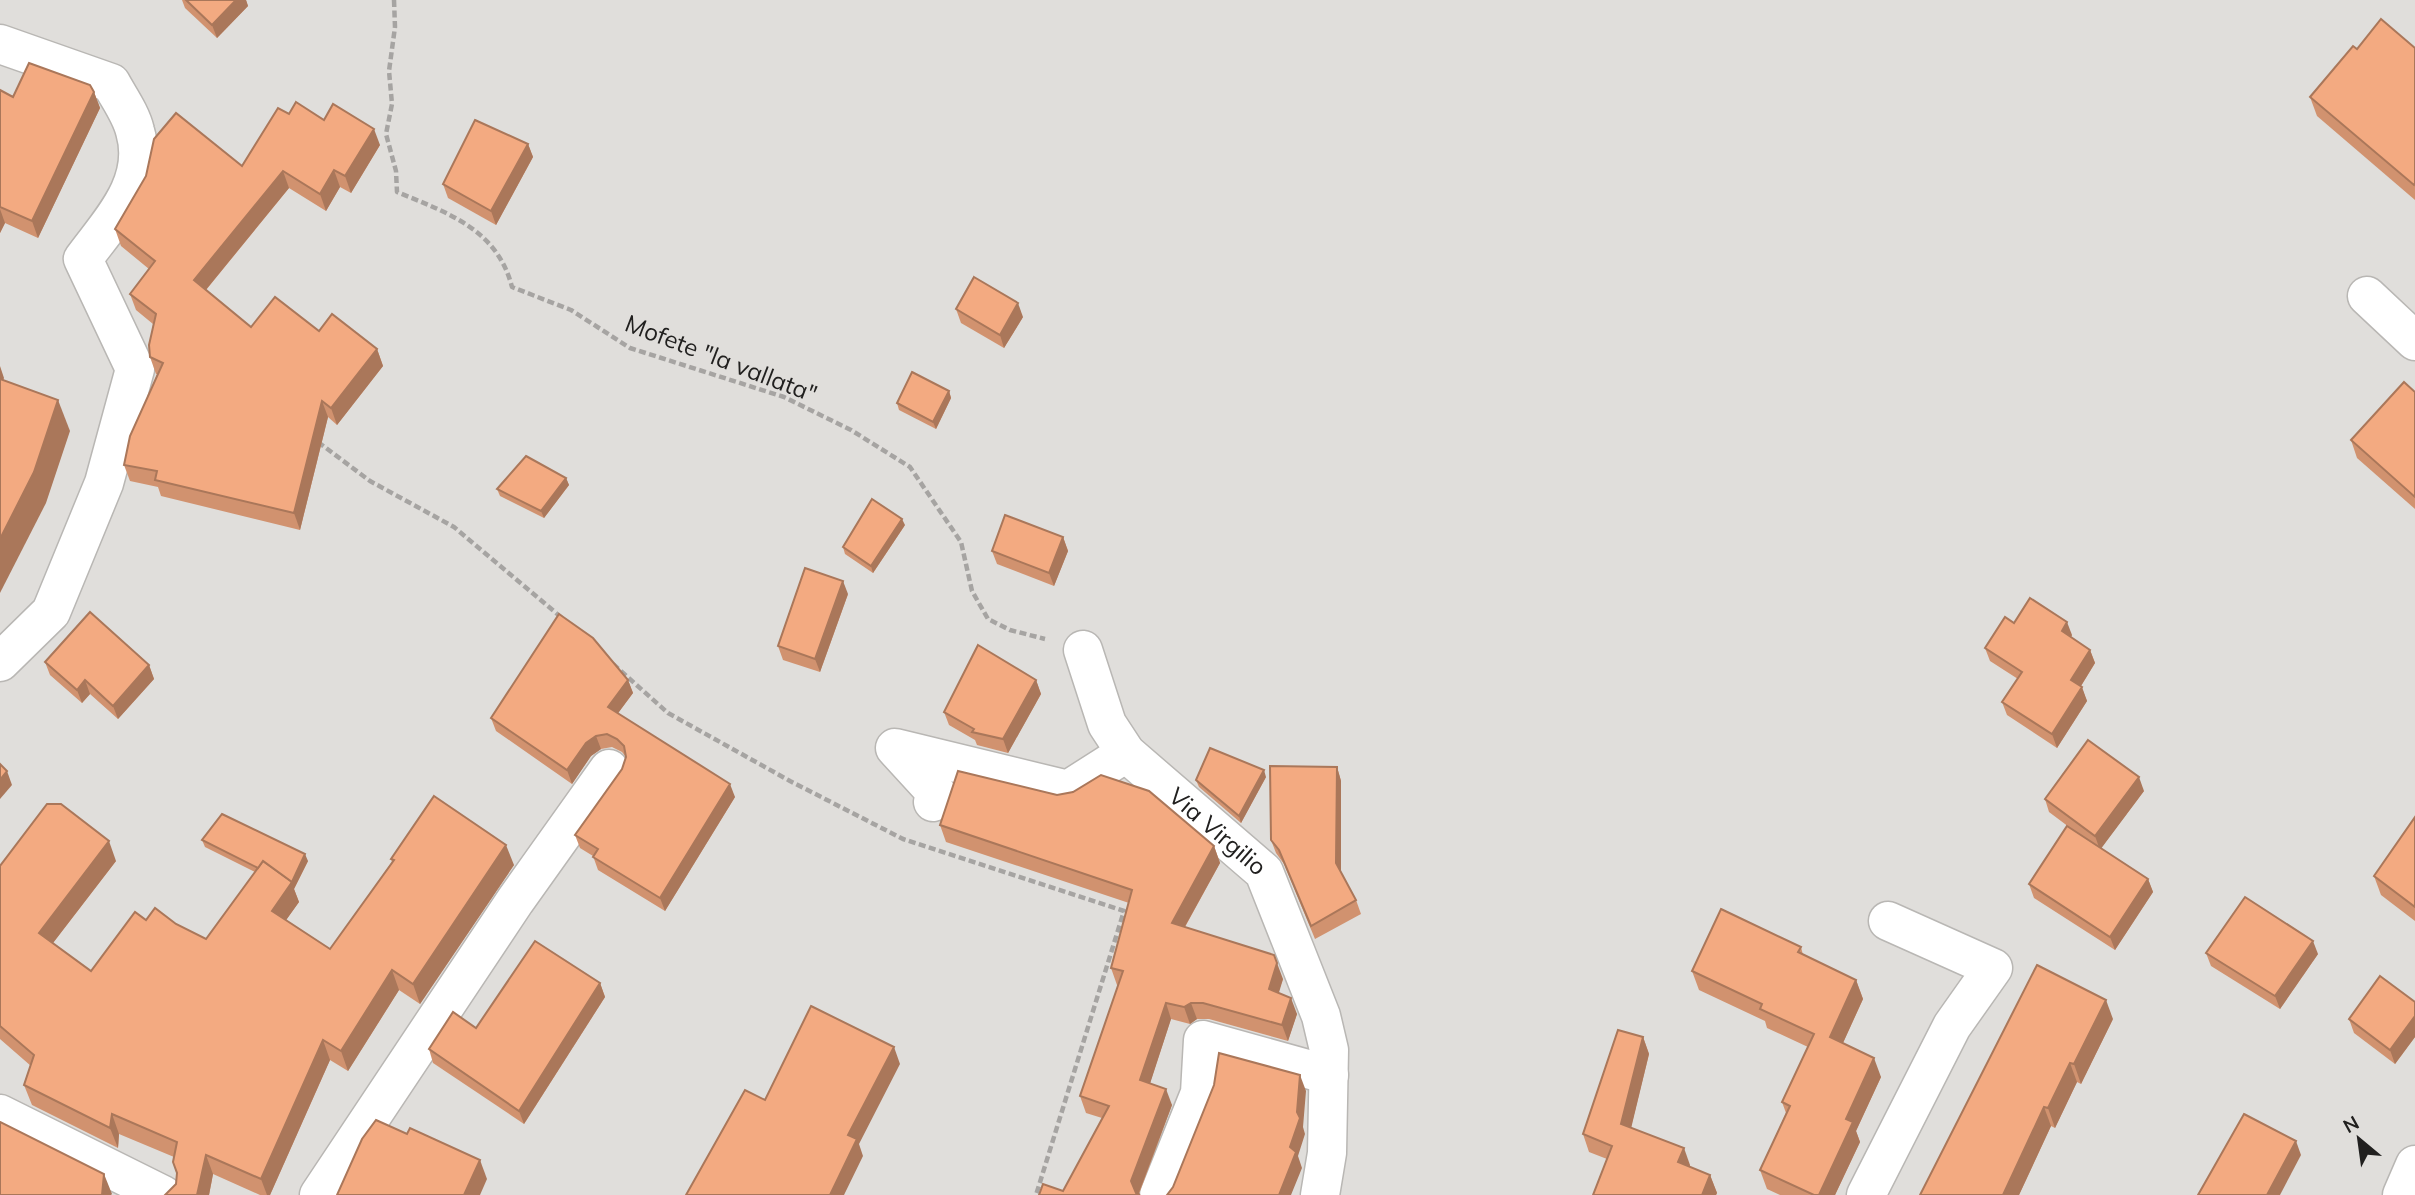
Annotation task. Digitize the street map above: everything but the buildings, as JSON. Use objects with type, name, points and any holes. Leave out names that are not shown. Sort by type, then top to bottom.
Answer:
[{"type":"street","points":[[0,44],[111,83],[135,129],[141,157],[130,195],[83,260],[135,369],[104,483],[51,612],[0,662]]},
{"type":"street","points":[[2367,296],[2415,341]]},
{"type":"street","name":"Via Virgilio","points":[[1083,650],[1107,724],[1126,753],[1264,872],[1321,1016],[1329,1050],[1327,1153],[1320,1195]]},
{"type":"street","points":[[933,802],[938,795],[895,747],[1068,790],[1126,753]]},
{"type":"street","points":[[319,1195],[515,901],[609,769]]},
{"type":"street","points":[[1866,1195],[1952,1026],[1993,968],[1888,921]]},
{"type":"street","points":[[1159,1195],[1200,1093],[1203,1040],[1329,1074]]},
{"type":"street","points":[[0,1115],[163,1195]]},
{"type":"street","points":[[2402,1195],[2415,1165]]},
{"type":"path","name":"Mofete \"la vallata\"","points":[[394,0],[395,27],[389,71],[392,104],[386,134],[396,171],[397,192],[477,229],[506,264],[512,287],[570,310],[630,348],[784,397],[851,430],[910,467],[961,542],[972,591],[988,619],[1010,630],[1083,650]]},
{"type":"path","points":[[308,433],[370,481],[454,527],[565,620]]},
{"type":"path","points":[[606,657],[668,713],[790,781],[903,839],[1124,911],[1036,1195]]}]
